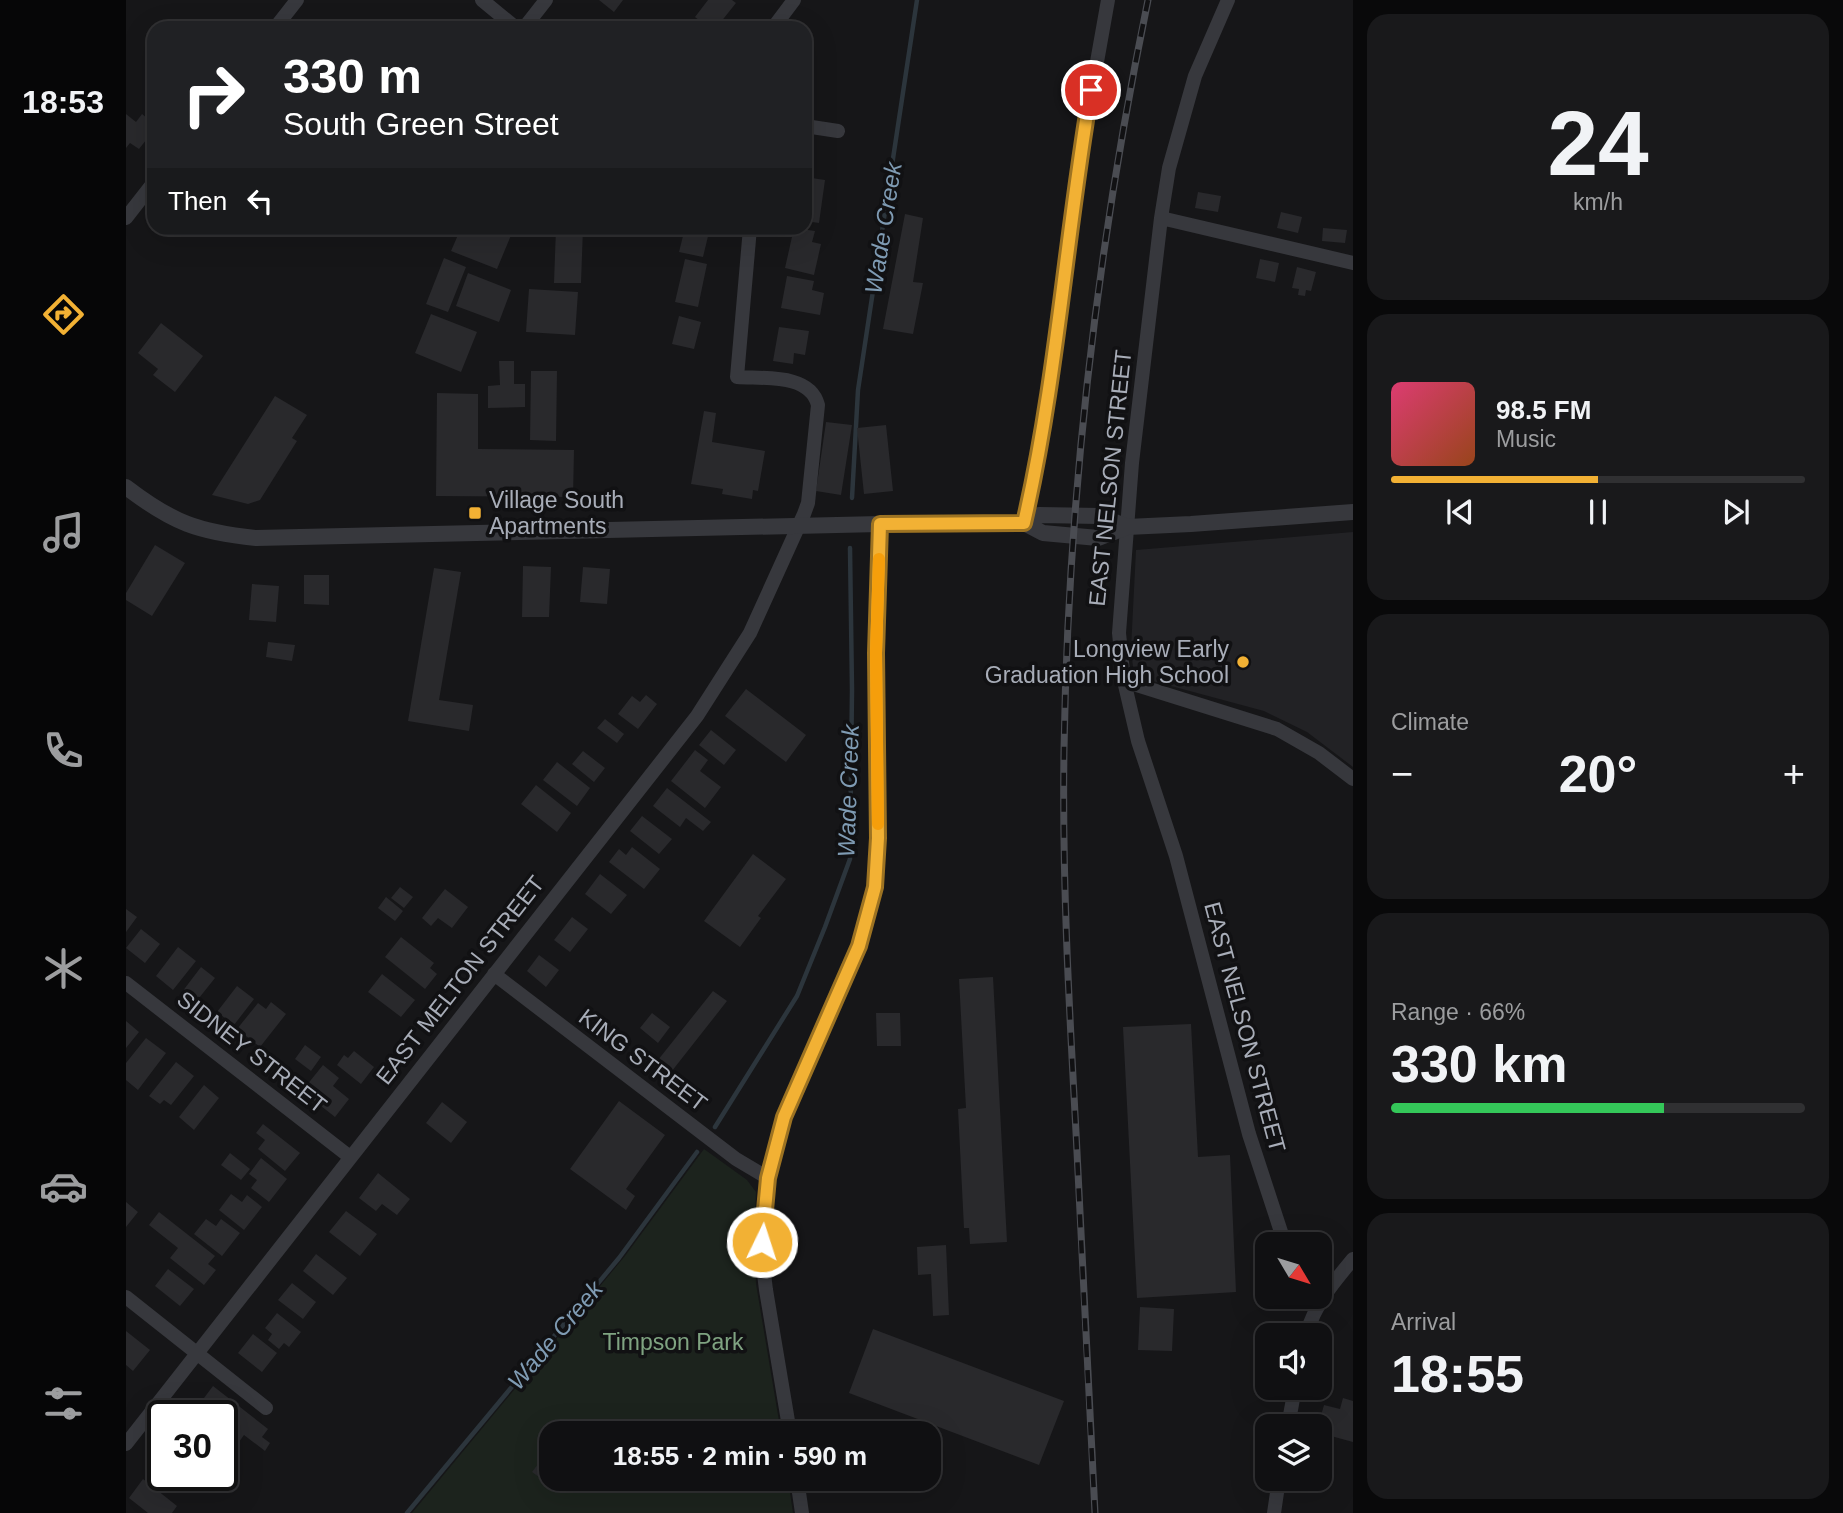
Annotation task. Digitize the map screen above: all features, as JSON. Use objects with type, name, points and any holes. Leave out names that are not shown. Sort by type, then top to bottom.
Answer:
[{"type":"street","points":[[281,21],[298,0]]},
{"type":"street","points":[[482,0],[508,21]]},
{"type":"street","points":[[530,21],[546,0]]},
{"type":"street","points":[[778,21],[794,0]]},
{"type":"street","points":[[1024,523],[1041,448],[1079,163],[1108,0]]},
{"type":"street","name":"EAST NELSON STREET","points":[[1228,0],[1205,51],[1185,107],[1169,168],[1133,449],[1119,633],[1124,681],[1138,741],[1182,879],[1249,1134],[1281,1232]]},
{"type":"street","points":[[812,127],[838,131]]},
{"type":"street","points":[[126,218],[147,191]]},
{"type":"street","points":[[1161,218],[1353,263]]},
{"type":"street","name":"EAST MELTON STREET","points":[[126,1444],[709,699],[750,633],[808,503],[818,405],[811,391],[797,382],[737,377],[749,235]]},
{"type":"street","points":[[126,487],[162,512],[198,529],[256,538],[1024,523],[1044,533],[1098,538],[1127,527],[1353,512]]},
{"type":"street","points":[[788,1421],[762,1257],[764,1214],[768,1178],[784,1117],[859,946],[875,887],[878,838],[876,653],[880,524]]},
{"type":"street","points":[[1124,681],[1277,729],[1318,753],[1353,779]]},
{"type":"street","name":"KING STREET","points":[[494,974],[736,1159],[768,1178]]},
{"type":"street","name":"SIDNEY STREET","points":[[126,983],[350,1157]]},
{"type":"street","points":[[1332,1281],[1353,1259]]},
{"type":"street","points":[[126,1297],[266,1408]]},
{"type":"street","points":[[799,1491],[802,1513]]},
{"type":"street","points":[[1274,1513],[1277,1491]]},
{"type":"shaded area","name":"Longview Early Graduation High School","points":[[1353,532],[1353,767],[1307,732],[1264,711],[1134,676],[1131,649],[1136,550]]},
{"type":"green space","name":"Timpson Park","points":[[704,1149],[747,1180],[756,1192],[756,1284],[779,1421],[539,1421],[539,1491],[790,1491],[793,1513],[412,1513],[625,1256]]},
{"type":"building","points":[[599,0],[623,0],[614,12]]},
{"type":"building","points":[[708,0],[732,0],[736,3],[722,21],[700,21],[695,17]]},
{"type":"building","points":[[126,114],[136,122],[142,114],[147,118],[147,139],[139,149],[130,143],[126,148]]},
{"type":"building","points":[[812,178],[825,180],[819,223],[812,222]]},
{"type":"building","points":[[1198,192],[1221,196],[1218,212],[1195,208]]},
{"type":"building","points":[[1281,212],[1302,217],[1298,233],[1277,228]]},
{"type":"building","points":[[905,214],[923,218],[913,282],[923,283],[913,334],[883,329]]},
{"type":"building","points":[[1323,228],[1347,230],[1345,243],[1322,241]]},
{"type":"building","points":[[812,231],[815,231],[812,242],[821,244],[814,275],[785,268],[792,235],[812,235]]},
{"type":"building","points":[[458,235],[511,235],[497,269],[451,251]]},
{"type":"building","points":[[556,235],[583,235],[581,283],[554,283]]},
{"type":"building","points":[[683,235],[708,235],[703,257],[679,252]]},
{"type":"building","points":[[444,258],[466,267],[448,312],[426,304]]},
{"type":"building","points":[[685,259],[707,264],[698,307],[675,302]]},
{"type":"building","points":[[1260,259],[1279,263],[1275,282],[1256,278]]},
{"type":"building","points":[[1297,267],[1316,272],[1311,291],[1306,290],[1305,296],[1298,295],[1299,289],[1292,288]]},
{"type":"building","points":[[468,273],[511,290],[499,322],[456,306]]},
{"type":"building","points":[[787,276],[814,281],[812,290],[824,293],[820,315],[781,308]]},
{"type":"building","points":[[529,289],[578,292],[575,335],[526,332]]},
{"type":"building","points":[[431,314],[477,332],[461,372],[415,353]]},
{"type":"building","points":[[679,316],[701,322],[694,349],[672,344]]},
{"type":"building","points":[[161,323],[203,356],[175,392],[153,375],[158,369],[138,353]]},
{"type":"building","points":[[779,327],[809,331],[805,355],[794,353],[793,364],[773,361]]},
{"type":"building","points":[[499,361],[514,361],[514,384],[525,384],[525,407],[488,408],[488,386],[500,385]]},
{"type":"building","points":[[531,371],[557,371],[556,441],[530,440]]},
{"type":"building","points":[[437,393],[478,394],[478,449],[574,450],[573,497],[436,496]]},
{"type":"building","points":[[275,396],[307,415],[292,438],[297,441],[260,500],[248,504],[212,495]]},
{"type":"building","points":[[704,411],[716,413],[712,442],[765,451],[758,491],[753,490],[752,499],[722,494],[723,489],[691,484]]},
{"type":"building","points":[[826,422],[852,425],[841,495],[816,491]]},
{"type":"building","points":[[886,425],[893,491],[864,494],[857,428]]},
{"type":"building","points":[[155,545],[185,563],[152,616],[126,600],[126,593]]},
{"type":"building","points":[[523,566],[551,567],[549,617],[522,617]]},
{"type":"building","points":[[583,567],[610,569],[607,604],[580,602]]},
{"type":"building","points":[[434,568],[461,572],[439,700],[473,705],[469,731],[408,721]]},
{"type":"building","points":[[304,575],[329,575],[329,605],[304,604]]},
{"type":"building","points":[[252,584],[279,586],[276,622],[249,620]]},
{"type":"building","points":[[268,642],[295,645],[292,661],[266,657]]},
{"type":"building","points":[[746,689],[806,735],[786,762],[725,716]]},
{"type":"building","points":[[646,695],[657,704],[638,729],[618,714],[632,696],[640,702]]},
{"type":"building","points":[[605,719],[624,734],[617,743],[597,728]]},
{"type":"building","points":[[711,730],[736,750],[724,765],[699,745]]},
{"type":"building","points":[[695,750],[708,760],[700,771],[721,787],[705,808],[671,781]]},
{"type":"building","points":[[583,751],[605,768],[594,782],[572,764]]},
{"type":"building","points":[[557,762],[590,788],[577,806],[543,780]]},
{"type":"building","points":[[536,785],[571,813],[557,832],[521,804]]},
{"type":"building","points":[[667,788],[711,822],[703,831],[686,818],[680,827],[653,806]]},
{"type":"building","points":[[642,816],[672,839],[659,854],[630,831]]},
{"type":"building","points":[[632,847],[660,869],[644,889],[609,862],[619,849],[626,855]]},
{"type":"building","points":[[753,854],[786,879],[758,916],[761,918],[740,947],[704,921]]},
{"type":"building","points":[[600,874],[627,895],[611,914],[585,894]]},
{"type":"building","points":[[400,887],[413,897],[404,908],[391,898]]},
{"type":"building","points":[[445,889],[468,907],[452,928],[438,918],[431,926],[422,918]]},
{"type":"building","points":[[386,897],[403,911],[395,921],[378,908]]},
{"type":"building","points":[[126,909],[137,917],[126,932]]},
{"type":"building","points":[[572,917],[588,929],[570,952],[554,940]]},
{"type":"building","points":[[141,929],[160,944],[145,963],[126,948]]},
{"type":"building","points":[[401,937],[434,963],[430,968],[437,974],[425,989],[385,957]]},
{"type":"building","points":[[178,947],[196,961],[173,990],[156,976]]},
{"type":"building","points":[[539,955],[559,970],[546,987],[527,971]]},
{"type":"building","points":[[201,967],[215,978],[195,1003],[182,992]]},
{"type":"building","points":[[382,974],[415,1000],[401,1017],[368,992]]},
{"type":"building","points":[[993,977],[1007,1242],[970,1244],[969,1228],[964,1228],[958,1109],[966,1108],[959,979]]},
{"type":"building","points":[[237,986],[254,999],[234,1025],[217,1012]]},
{"type":"building","points":[[713,991],[727,1001],[668,1076],[654,1065]]},
{"type":"building","points":[[271,1002],[286,1014],[260,1047],[237,1029],[258,1003],[266,1009]]},
{"type":"building","points":[[652,1013],[670,1027],[658,1043],[640,1028]]},
{"type":"building","points":[[876,1013],[900,1013],[901,1046],[877,1046]]},
{"type":"building","points":[[126,1021],[139,1032],[126,1048]]},
{"type":"building","points":[[1191,1024],[1198,1157],[1230,1155],[1236,1292],[1137,1298],[1123,1027]]},
{"type":"building","points":[[146,1038],[166,1053],[138,1090],[126,1080],[126,1063]]},
{"type":"building","points":[[305,1045],[321,1057],[311,1071],[295,1059]]},
{"type":"building","points":[[354,1051],[374,1067],[361,1084],[337,1065],[344,1055],[348,1058]]},
{"type":"building","points":[[176,1062],[194,1076],[171,1105],[164,1100],[160,1104],[149,1096]]},
{"type":"building","points":[[323,1065],[339,1078],[333,1086],[349,1099],[335,1117],[302,1091]]},
{"type":"building","points":[[204,1085],[219,1098],[194,1130],[179,1117]]},
{"type":"building","points":[[619,1101],[665,1135],[626,1189],[635,1196],[626,1210],[570,1169]]},
{"type":"building","points":[[442,1102],[467,1122],[451,1143],[426,1123]]},
{"type":"building","points":[[263,1124],[300,1153],[285,1171],[258,1149],[265,1140],[256,1133]]},
{"type":"building","points":[[230,1153],[250,1169],[241,1180],[221,1165]]},
{"type":"building","points":[[261,1158],[287,1179],[269,1202],[251,1188],[257,1180],[249,1174]]},
{"type":"building","points":[[378,1173],[410,1199],[397,1215],[382,1204],[376,1211],[359,1198]]},
{"type":"building","points":[[231,1194],[242,1202],[247,1195],[262,1207],[244,1230],[219,1210]]},
{"type":"building","points":[[126,1202],[138,1212],[126,1227]]},
{"type":"building","points":[[346,1211],[377,1234],[360,1256],[329,1232]]},
{"type":"building","points":[[159,1212],[215,1256],[208,1264],[216,1270],[204,1285],[170,1258],[178,1248],[149,1225]]},
{"type":"building","points":[[206,1219],[216,1226],[221,1219],[240,1233],[222,1256],[194,1234]]},
{"type":"building","points":[[946,1245],[949,1315],[933,1316],[931,1274],[918,1275],[917,1247]]},
{"type":"building","points":[[316,1254],[347,1278],[333,1295],[303,1271]]},
{"type":"building","points":[[168,1269],[194,1289],[180,1306],[155,1286]]},
{"type":"building","points":[[292,1283],[316,1302],[303,1319],[278,1300]]},
{"type":"building","points":[[1140,1307],[1174,1309],[1172,1351],[1138,1350]]},
{"type":"building","points":[[277,1313],[301,1332],[289,1347],[284,1343],[279,1349],[268,1340],[272,1334],[265,1328]]},
{"type":"building","points":[[873,1329],[1064,1401],[1039,1465],[941,1428],[941,1421],[923,1421],[849,1393]]},
{"type":"building","points":[[126,1331],[150,1350],[133,1371],[126,1365]]},
{"type":"building","points":[[253,1334],[277,1353],[262,1372],[238,1353]]},
{"type":"building","points":[[213,1386],[231,1400],[202,1400]]},
{"type":"building","points":[[1343,1398],[1353,1401],[1353,1442],[1332,1436],[1332,1414],[1321,1414],[1324,1405],[1340,1409]]},
{"type":"building","points":[[238,1406],[268,1429],[262,1437],[270,1443],[265,1451],[244,1435],[238,1443]]},
{"type":"building","points":[[539,1463],[539,1477],[532,1472]]},
{"type":"building","points":[[143,1479],[147,1482],[147,1491],[158,1491],[177,1506],[172,1513],[148,1513],[129,1498]]},
{"type":"waterway","name":"Wade Creek","points":[[852,498],[858,390],[917,0]]},
{"type":"waterway","name":"Wade Creek","points":[[715,1127],[797,996],[850,859],[850,548]]},
{"type":"waterway","name":"Wade Creek","points":[[407,1513],[619,1258],[697,1152]]},
{"type":"railway","points":[[1095,1513],[1067,941],[1064,845],[1067,656],[1088,373],[1114,186],[1148,0]]},
{"type":"slow traffic","points":[[878,824],[876,653],[879,559]]},
{"type":"place","name":"Village South Apartments","points":[[475,513]]},
{"type":"place","name":"Longview Early Graduation High School","points":[[1243,662]]},
{"type":"route","points":[[762,1242],[768,1178],[777,1138],[792,1094],[859,946],[875,887],[878,838],[876,653],[880,524],[1024,523],[1042,439],[1091,90]]}]
